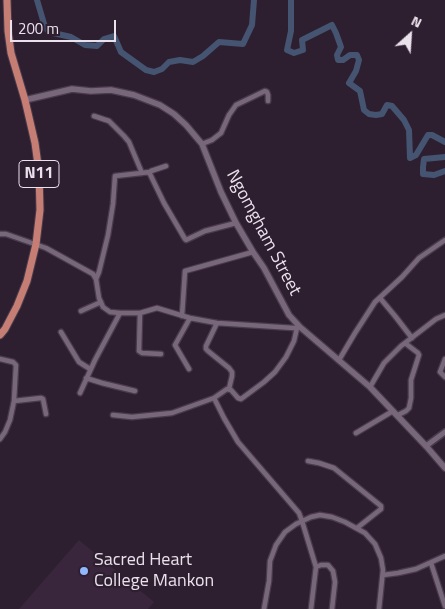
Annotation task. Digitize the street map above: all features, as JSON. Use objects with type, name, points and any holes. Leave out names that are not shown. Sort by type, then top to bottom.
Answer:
[{"type":"highway","name":"N11","points":[[0,336],[17,306],[27,281],[36,244],[40,210],[39,172],[35,143],[25,100],[11,54],[7,0]]},
{"type":"main road","name":"Ngomgham Street","points":[[25,100],[72,89],[111,90],[160,106],[186,124],[202,144],[221,192],[236,223],[298,327],[370,387],[445,468]]},
{"type":"street","points":[[202,144],[212,140],[221,133],[236,105],[264,91],[267,92],[268,101]]},
{"type":"street","points":[[94,116],[109,121],[124,136],[129,142],[142,173]]},
{"type":"street","points":[[96,279],[108,235],[113,204],[114,178],[117,175],[150,172],[166,166]]},
{"type":"street","points":[[150,172],[164,203],[186,240],[205,231],[236,223]]},
{"type":"street","points":[[0,234],[6,234],[46,248],[93,274],[96,279],[101,302],[106,310],[120,313],[140,313],[157,308],[182,316],[217,323],[298,327],[294,341],[286,356],[275,372],[264,382],[242,399],[238,398],[229,389]]},
{"type":"street","points":[[339,360],[375,302],[402,278],[419,258],[445,240]]},
{"type":"street","points":[[182,316],[185,271],[253,252]]},
{"type":"street","points":[[380,298],[412,338]]},
{"type":"street","points":[[81,312],[101,302]]},
{"type":"street","points":[[80,392],[120,313]]},
{"type":"street","points":[[140,313],[140,351],[142,353],[161,354]]},
{"type":"street","points":[[370,387],[384,363],[405,343],[436,319],[445,315]]},
{"type":"street","points":[[189,369],[175,345],[190,318]]},
{"type":"street","points":[[113,415],[132,417],[172,413],[214,398],[229,389],[232,372],[206,349],[217,323]]},
{"type":"street","points":[[61,332],[79,362],[90,369]]},
{"type":"street","points":[[356,434],[395,413],[406,411],[409,408],[411,380],[419,355],[405,343]]},
{"type":"street","points":[[0,359],[14,362],[16,365],[14,401],[10,420],[0,439]]},
{"type":"street","points":[[445,359],[444,366],[440,372],[445,377]]},
{"type":"street","points":[[86,378],[135,391]]},
{"type":"street","points":[[14,401],[41,398],[43,399],[46,414]]},
{"type":"street","points":[[214,398],[238,442],[298,513],[302,521],[316,567],[311,609]]},
{"type":"street","points":[[426,446],[445,432]]},
{"type":"street","points":[[308,461],[319,462],[334,468],[381,506],[381,509],[357,528]]},
{"type":"street","points":[[264,609],[270,561],[276,545],[285,532],[296,524],[311,517],[320,516],[332,517],[357,528],[365,533],[375,544],[380,558],[382,575],[379,609]]},
{"type":"street","points":[[382,575],[416,569],[445,556]]},
{"type":"street","points":[[431,563],[445,606]]},
{"type":"street","points":[[316,567],[328,565],[333,571],[335,582],[332,609]]},
{"type":"shaded area","name":"Sacred Heart College Mankon","points":[[79,540],[154,602],[148,609],[19,609]]},
{"type":"waterway","points":[[37,0],[45,27],[49,32],[71,37],[85,45],[97,46],[104,39],[114,36],[121,52],[146,70],[154,72],[162,69],[169,62],[180,60],[193,62],[219,42],[243,44],[252,25],[254,0]]},
{"type":"waterway","points":[[291,0],[291,31],[287,50],[294,53],[303,50],[302,40],[332,25],[341,47],[337,55],[338,60],[343,60],[350,55],[357,55],[359,60],[356,71],[349,83],[360,91],[364,110],[369,114],[376,115],[382,114],[387,105],[392,106],[404,120],[409,130],[410,158],[416,155],[428,135],[432,135],[445,142]]},
{"type":"waterway","points":[[445,157],[424,159],[423,174],[434,175],[445,171]]},
{"type":"place","name":"Sacred Heart College Mankon","points":[[84,571]]}]
